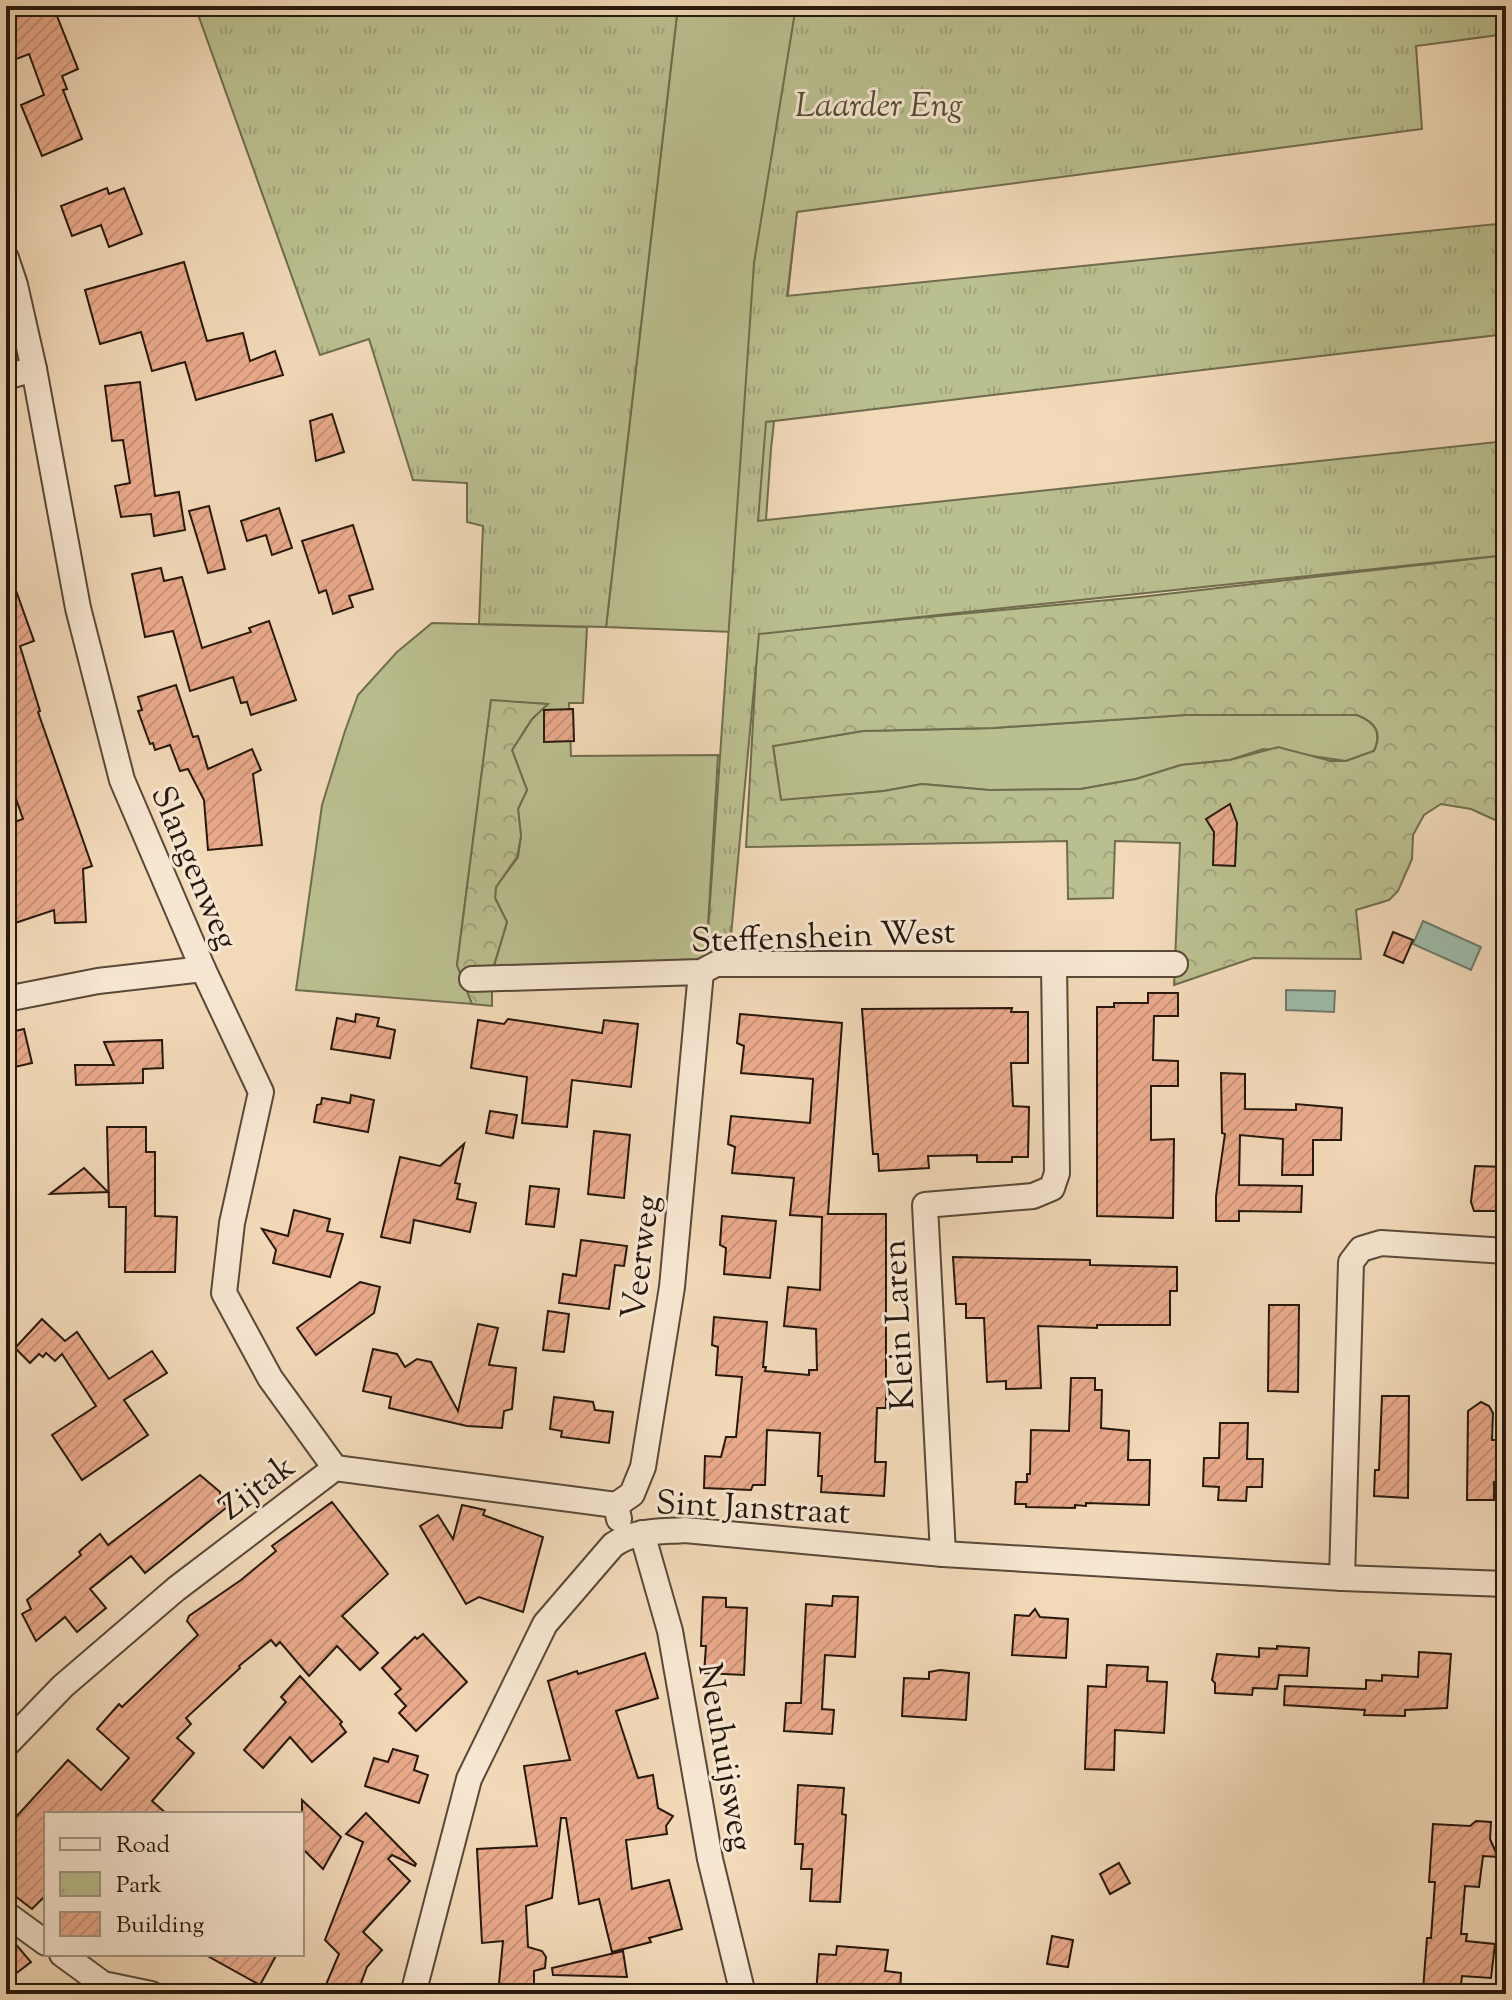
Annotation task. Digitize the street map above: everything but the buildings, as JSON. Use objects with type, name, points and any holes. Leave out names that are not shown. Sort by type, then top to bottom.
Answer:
[{"type":"street","name":"Slangenweg","points":[[6,258],[34,369],[78,608],[122,780],[203,969],[261,1092]]},
{"type":"street","points":[[6,377],[34,369]]},
{"type":"street","name":"Steffenshein West","points":[[472,979],[711,960],[1175,964]]},
{"type":"street","name":"Veerweg","points":[[616,1505],[632,1494],[643,1467],[672,1287],[711,960]]},
{"type":"street","name":"Klein Laren","points":[[943,1554],[925,1205],[1033,1196],[1052,1188],[1057,1173],[1054,965]]},
{"type":"street","points":[[6,999],[98,981],[203,969]]},
{"type":"street","points":[[270,1064],[232,1223],[224,1293],[270,1378],[335,1468]]},
{"type":"street","points":[[1342,1578],[1351,1262],[1361,1249],[1381,1243],[1506,1251]]},
{"type":"street","name":"Zijtak","points":[[6,1745],[63,1686],[176,1589],[335,1468],[616,1505]]},
{"type":"street","points":[[616,1505],[633,1535]]},
{"type":"street","name":"Sint Janstraat","points":[[413,1994],[469,1779],[545,1624],[613,1545],[633,1535],[685,1530],[943,1554],[1342,1578],[1506,1584]]},
{"type":"street","name":"Neuhuijsweg","points":[[633,1535],[670,1631],[710,1859],[743,1994]]},
{"type":"street","points":[[6,1914],[44,1942]]},
{"type":"street","points":[[65,1956],[103,1984],[151,1994]]},
{"type":"green space","points":[[195,6],[678,6],[606,627],[479,624],[483,526],[467,522],[467,483],[413,480],[369,339],[320,355]]},
{"type":"green space","points":[[678,6],[825,6],[804,147],[771,449],[758,633],[606,627]]},
{"type":"green space","name":"Laarder Eng","points":[[796,6],[1506,6],[1506,34],[1416,46],[1422,129],[797,212],[787,296],[1506,223],[1506,334],[766,422],[758,521],[1506,441],[1506,555],[759,634],[729,957],[706,960],[754,263]]},
{"type":"green space","points":[[1506,555],[1506,825],[1471,809],[1441,804],[1424,815],[1413,835],[1412,859],[1398,891],[1389,900],[1356,910],[1361,959],[1253,958],[1174,985],[1180,843],[1115,841],[1113,898],[1068,899],[1067,841],[746,847],[758,633],[1140,597]],"holes":[[[1185,715],[1357,715],[1376,728],[1377,744],[1374,751],[1346,761],[1331,761],[1278,747],[1230,760],[1181,765],[1136,779],[1081,789],[989,790],[922,784],[884,791],[781,800],[773,746],[863,731],[993,728]]]},
{"type":"green space","points":[[432,623],[587,627],[583,703],[569,703],[571,756],[718,755],[706,960],[492,972],[507,922],[495,898],[496,887],[518,857],[521,836],[518,809],[527,790],[512,750],[532,719],[547,704],[491,701],[457,965],[472,1004],[296,990],[322,805],[358,695],[397,652]]},
{"type":"green space","points":[[491,700],[548,704],[532,719],[512,750],[527,790],[518,809],[521,836],[517,857],[496,887],[495,898],[507,922],[492,972],[492,1006],[472,1004],[457,965]]},
{"type":"green space","points":[[1185,715],[1357,715],[1372,724],[1377,738],[1374,751],[1346,761],[1263,749],[1230,760],[1181,765],[1136,779],[1081,789],[989,790],[922,784],[884,791],[781,801],[773,746],[863,731],[993,728]]},
{"type":"shaded area","points":[[1423,921],[1481,947],[1471,970],[1413,944]]},
{"type":"shaded area","points":[[1286,990],[1335,991],[1334,1012],[1286,1010]]}]
